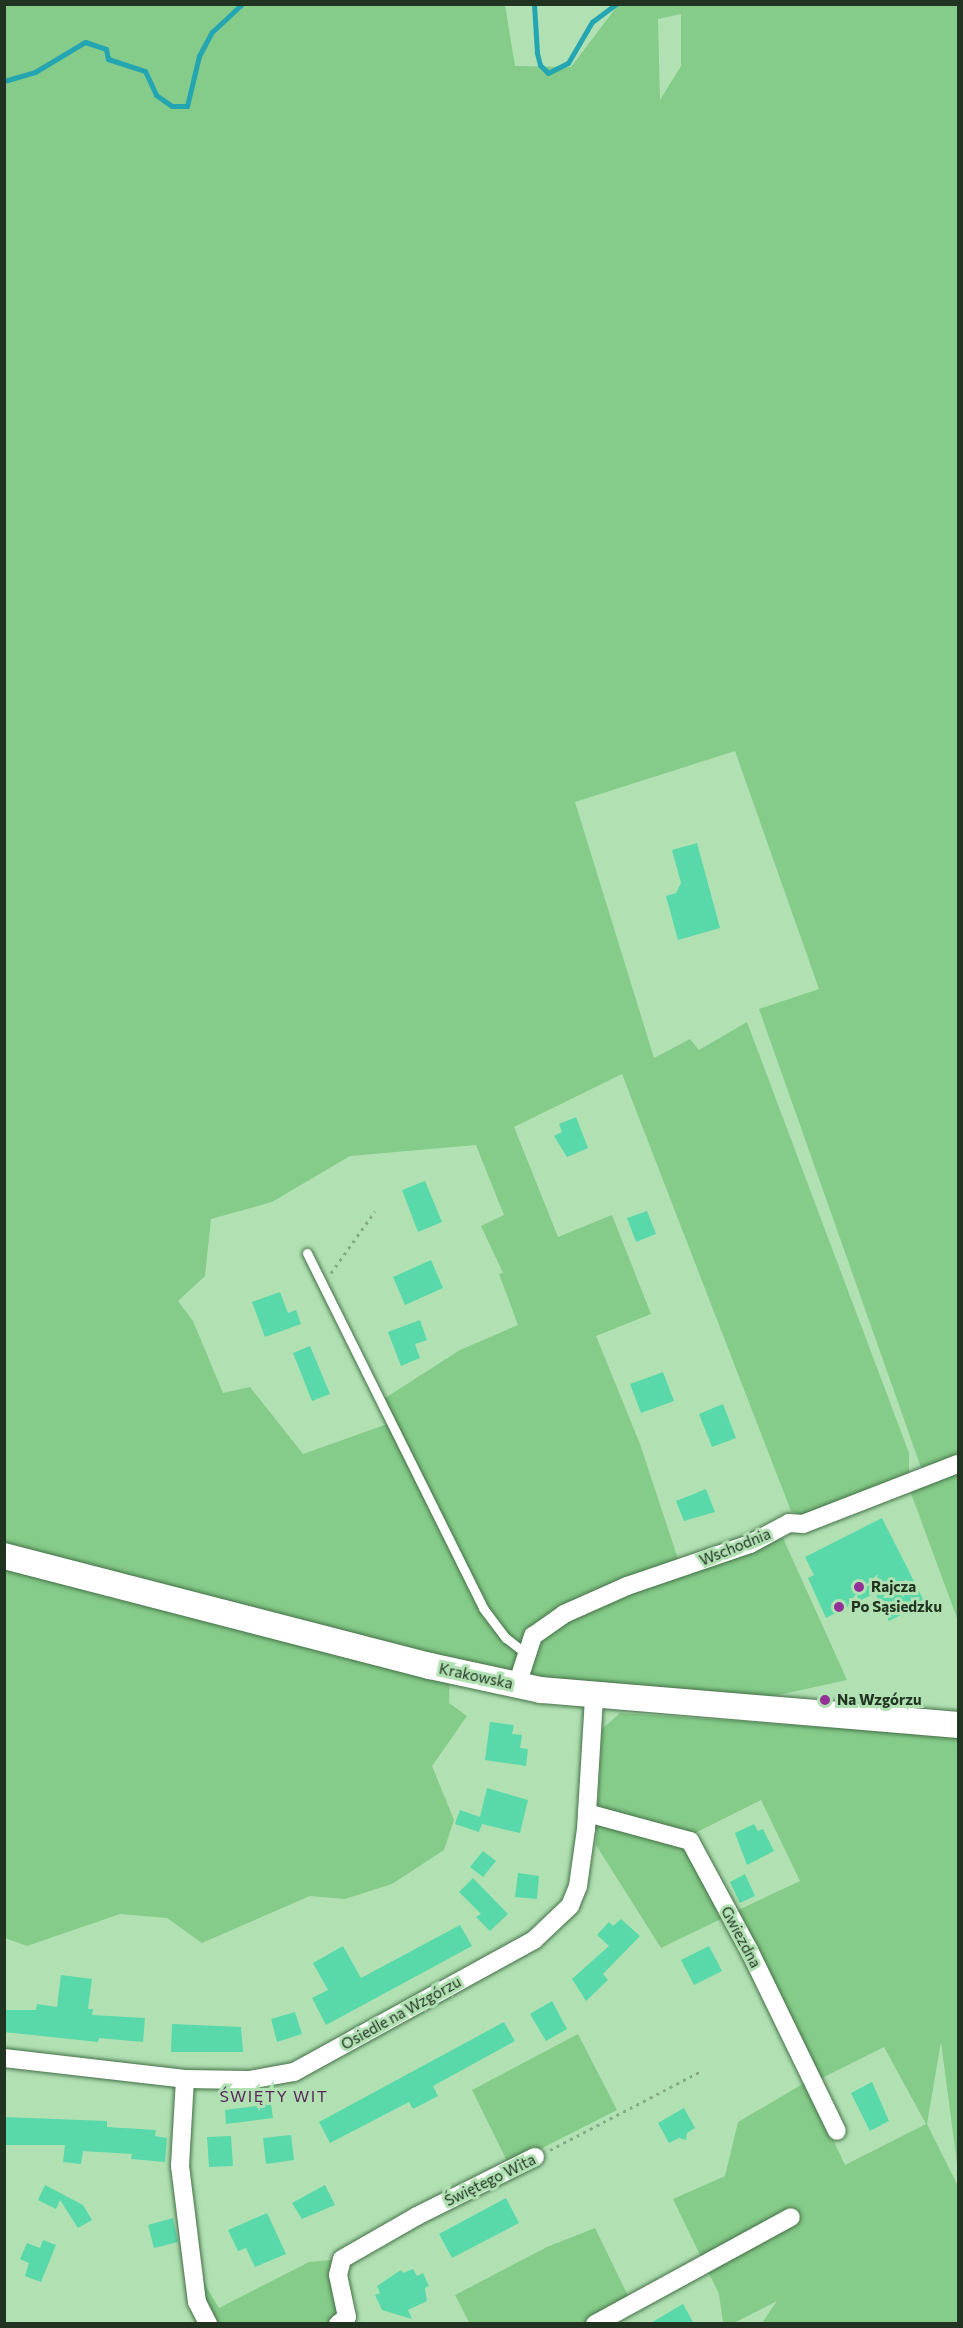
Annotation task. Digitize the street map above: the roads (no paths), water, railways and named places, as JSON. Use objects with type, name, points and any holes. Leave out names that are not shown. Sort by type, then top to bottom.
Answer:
[{"type":"main road","name":"Krakowska","points":[[4,1556],[517,1685],[594,1697],[958,1725]]},
{"type":"street","name":"Wschodnia","points":[[517,1685],[525,1653],[533,1636],[546,1625],[627,1586],[750,1544],[789,1523],[802,1524],[958,1464]]},
{"type":"street","name":"Osiedle na Wzgórzu","points":[[4,2058],[185,2079],[249,2080],[294,2072],[534,1940],[570,1906],[578,1886],[587,1813],[594,1697]]},
{"type":"street","name":"Gwiezdna","points":[[587,1813],[690,1841],[749,1950],[837,2131]]},
{"type":"street","points":[[185,2079],[180,2166],[197,2302],[208,2324]]},
{"type":"street","name":"Świętego Wita","points":[[347,2321],[338,2275],[342,2259],[417,2216],[535,2157]]},
{"type":"street","points":[[595,2324],[790,2217]]},
{"type":"lane","points":[[307,1253],[483,1608],[507,1638],[525,1653]]},
{"type":"waterway","points":[[4,81],[35,72],[85,42],[106,49],[108,59],[145,71],[156,95],[172,106],[187,106],[199,56],[212,32],[242,4]]},
{"type":"waterway","points":[[534,4],[537,53],[540,65],[548,73],[568,63],[592,22],[616,4]]},
{"type":"place","name":"Rajcza","points":[[859,1587]]},
{"type":"place","name":"Po Sąsiedzku","points":[[839,1607]]},
{"type":"place","name":"Na Wzgórzu","points":[[825,1700]]},
{"type":"district","name":"ŚWIĘTY WIT","points":[[274,2096]]}]
